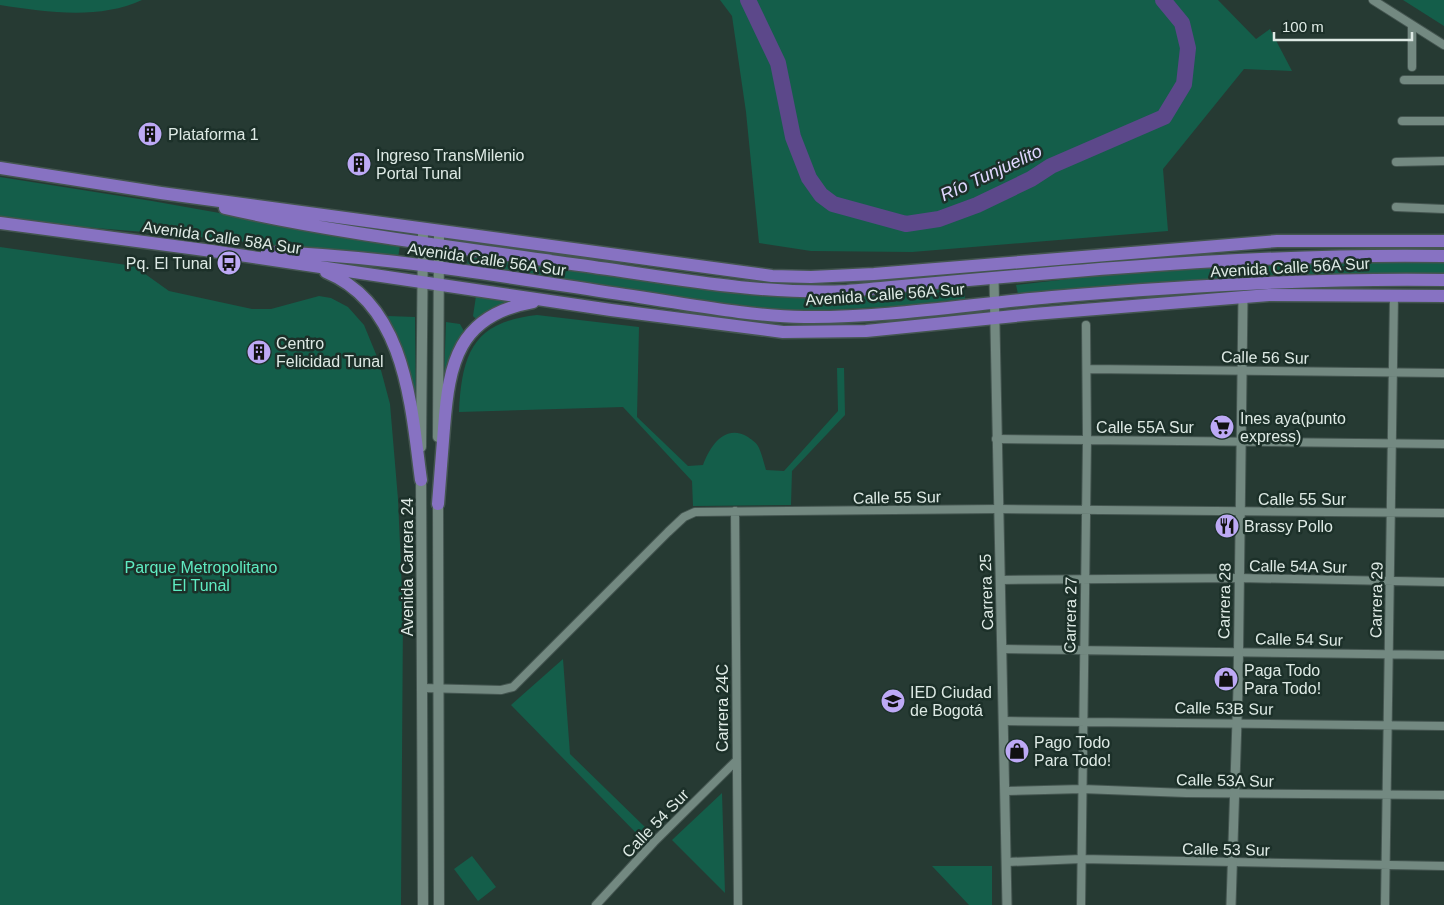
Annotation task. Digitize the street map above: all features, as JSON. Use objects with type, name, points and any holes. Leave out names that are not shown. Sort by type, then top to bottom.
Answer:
[{"type":"highway","name":"Avenida Calle 58A Sur","points":[[0,168],[161,193],[439,231]]},
{"type":"highway","name":"Avenida Calle 58A Sur","points":[[161,193],[262,216],[439,244]]},
{"type":"highway","name":"Avenida Calle 58A Sur","points":[[0,223],[212,251],[438,285]]},
{"type":"highway","name":"Avenida Calle 56A Sur","points":[[439,231],[772,276],[838,276],[1278,241],[1444,241]]},
{"type":"highway","points":[[1417,241],[1444,255]]},
{"type":"highway","name":"Avenida Calle 56A Sur","points":[[439,244],[653,275],[757,288],[811,292],[847,291],[1143,266],[1326,255],[1444,255]]},
{"type":"highway","points":[[1143,266],[1202,246]]},
{"type":"highway","name":"Avenida Calle 56A Sur","points":[[212,251],[313,254],[422,266],[722,309],[816,316],[860,315],[1137,290],[1386,279],[1443,281]]},
{"type":"highway","points":[[312,266],[332,274],[358,290],[383,321],[400,361],[407,389],[421,480]]},
{"type":"highway","points":[[653,275],[695,266]]},
{"type":"highway","name":"Avenida Calle 56A Sur","points":[[438,285],[776,331],[855,331],[1243,296],[1444,296]]},
{"type":"highway","points":[[1103,309],[1137,290]]},
{"type":"highway","points":[[438,504],[446,393],[449,377],[461,347],[483,322],[502,310],[533,302],[552,302]]},
{"type":"highway","points":[[816,316],[855,331]]},
{"type":"main road","name":"Avenida Carrera 24","points":[[423,228],[421,480],[423,905]]},
{"type":"main road","name":"Avenida Carrera 24","points":[[439,231],[439,905]]},
{"type":"street","points":[[1372,0],[1444,45]]},
{"type":"street","points":[[1412,25],[1412,67]]},
{"type":"street","points":[[1404,80],[1444,80]]},
{"type":"street","points":[[1402,121],[1444,121]]},
{"type":"street","points":[[1396,162],[1444,161]]},
{"type":"street","points":[[1396,207],[1444,209]]},
{"type":"street","name":"Carrera 25","points":[[994,278],[996,439],[1006,791],[1006,905]]},
{"type":"street","name":"Carrera 29","points":[[1385,905],[1394,295]]},
{"type":"street","name":"Carrera 28","points":[[1231,905],[1237,722],[1243,296]]},
{"type":"street","name":"Carrera 27","points":[[1080,905],[1087,440],[1086,325]]},
{"type":"street","name":"Calle 56 Sur","points":[[1086,369],[1444,373]]},
{"type":"street","name":"Calle 55A Sur","points":[[996,439],[1444,444]]},
{"type":"street","name":"Calle 55 Sur","points":[[422,688],[501,690],[513,687],[684,517],[698,512],[1086,510],[1444,513]]},
{"type":"street","name":"Carrera 24C","points":[[735,511],[738,905]]},
{"type":"street","name":"Calle 54A Sur","points":[[1001,580],[1239,578],[1444,582]]},
{"type":"street","name":"Calle 54 Sur","points":[[1003,650],[1444,655]]},
{"type":"street","name":"Calle 53B Sur","points":[[1004,722],[1237,722],[1444,726]]},
{"type":"street","name":"Calle 54 Sur","points":[[596,905],[654,842],[736,762]]},
{"type":"street","name":"Calle 53A Sur","points":[[1006,791],[1082,789],[1235,794],[1444,796]]},
{"type":"street","name":"Calle 53 Sur","points":[[1006,862],[1081,859],[1444,866]]},
{"type":"green space","points":[[0,0],[142,0],[108,10],[72,13],[0,5]]},
{"type":"green space","points":[[720,0],[1218,0],[1256,39],[1270,29],[1292,71],[1244,69],[1163,169],[1168,231],[912,252],[811,251],[759,243],[746,112],[732,16]]},
{"type":"green space","points":[[1403,0],[1444,0],[1444,26]]},
{"type":"green space","points":[[0,177],[152,201],[400,245],[398,258],[0,217]]},
{"type":"green space","name":"Parque Metropolitano El Tunal","points":[[0,247],[134,266],[169,291],[252,309],[271,309],[319,296],[331,298],[348,307],[364,325],[378,359],[390,404],[398,499],[403,613],[401,905],[0,905]]},
{"type":"green space","points":[[468,257],[550,265],[741,292],[964,285],[965,299],[898,306],[807,311],[751,308],[467,268]]},
{"type":"green space","points":[[1444,260],[1444,275],[1278,275],[1018,294],[1016,285],[1129,272],[1238,263]]},
{"type":"green space","points":[[476,296],[516,301],[477,320],[473,316]]},
{"type":"green space","points":[[537,315],[639,327],[637,417],[688,466],[703,465],[714,444],[726,435],[740,433],[756,443],[766,470],[784,471],[838,411],[837,368],[844,368],[845,415],[792,471],[791,505],[693,506],[692,481],[623,407],[459,412],[463,373],[475,344],[485,333],[498,325],[515,319]]},
{"type":"green space","points":[[388,316],[415,317],[416,411],[405,359]]},
{"type":"green space","points":[[446,322],[460,324],[465,333],[449,359],[444,377]]},
{"type":"green space","points":[[563,659],[570,754],[647,829],[640,837],[511,705]]},
{"type":"green space","points":[[722,793],[725,893],[672,840]]},
{"type":"green space","points":[[472,856],[496,887],[478,901],[454,869]]},
{"type":"green space","points":[[932,866],[992,866],[992,905],[969,905]]},
{"type":"waterway","name":"Río Tunjuelito","points":[[748,0],[778,63],[793,137],[809,178],[821,195],[833,204],[906,224],[939,219],[977,205],[1031,179],[1051,166],[1164,117],[1184,84],[1188,48],[1182,23],[1163,0]]},
{"type":"place","name":"Plataforma 1","points":[[150,134]]},
{"type":"place","name":"Ingreso TransMilenio Portal Tunal","points":[[359,164]]},
{"type":"place","name":"Pq. El Tunal","points":[[229,263]]},
{"type":"place","name":"Centro Felicidad Tunal","points":[[259,352]]},
{"type":"place","name":"Ines aya(punto express)","points":[[1222,427]]},
{"type":"place","name":"Brassy Pollo","points":[[1227,526]]},
{"type":"place","name":"Paga Todo Para Todo!","points":[[1226,679]]},
{"type":"place","name":"IED Ciudad de Bogotá","points":[[893,701]]},
{"type":"place","name":"Pago Todo Para Todo!","points":[[1017,751]]}]
